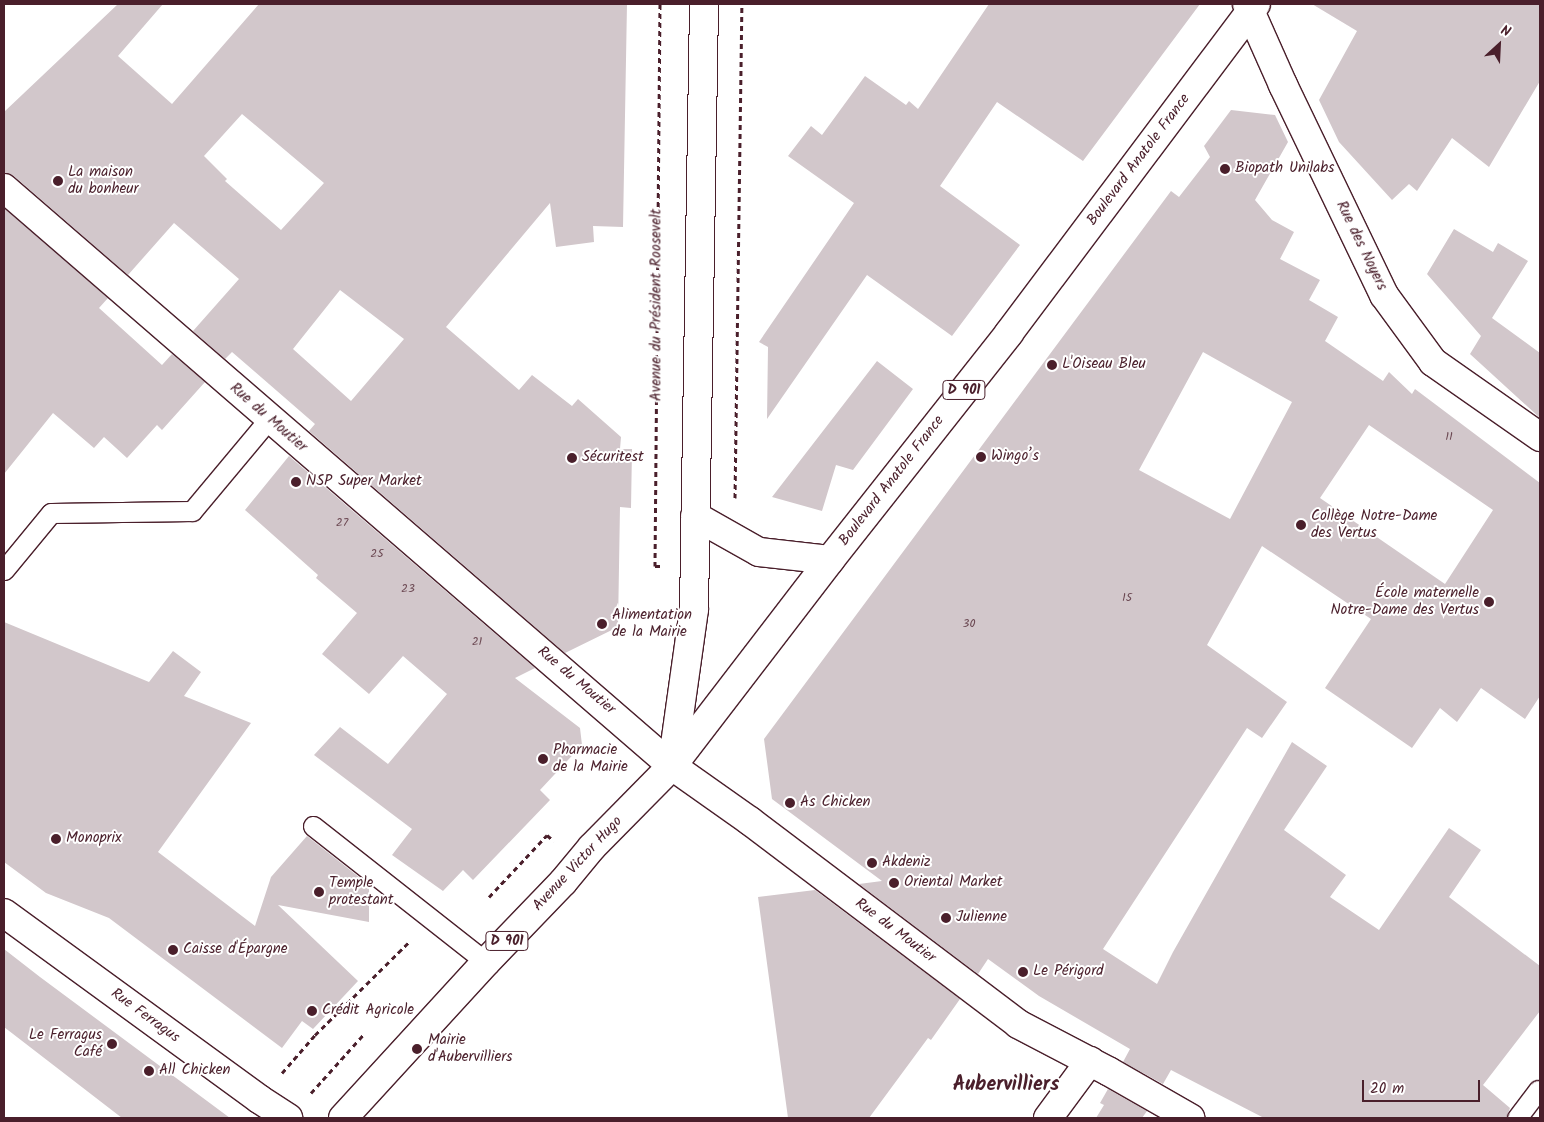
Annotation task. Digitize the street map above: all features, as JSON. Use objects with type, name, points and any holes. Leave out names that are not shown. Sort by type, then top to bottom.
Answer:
[{"type":"main road","points":[[672,766],[694,609],[704,4]]},
{"type":"main road","name":"Rue des Noyers","points":[[1252,6],[1384,295],[1433,362],[1540,437]]},
{"type":"main road","name":"Boulevard Anatole France","points":[[672,766],[830,560],[1009,333],[1252,6]]},
{"type":"main road","name":"Rue du Moutier","points":[[4,188],[672,766],[750,820],[1018,1024],[1099,1066],[1190,1118]]},
{"type":"main road","points":[[695,516],[759,552],[830,560]]},
{"type":"main road","name":"Avenue Victor Hugo","points":[[343,1118],[486,962],[563,882],[592,847],[672,766]]},
{"type":"main road","name":"Rue Ferragus","points":[[4,913],[259,1099],[288,1118]]},
{"type":"main road","points":[[1048,1118],[1099,1066]]},
{"type":"lane","points":[[4,570],[51,513],[192,511],[269,419]]},
{"type":"lane","points":[[313,826],[430,920],[486,962]]},
{"type":"lane","points":[[1518,1118],[1538,1090]]},
{"type":"path","name":"Avenue du Président Roosevelt","points":[[660,4],[655,566],[695,566]]},
{"type":"path","points":[[489,897],[527,856]]},
{"type":"path","points":[[259,1099],[315,1035],[430,920]]},
{"type":"path","points":[[323,1078],[364,1034]]},
{"type":"building","points":[[118,4],[163,4],[118,56],[172,104],[259,4],[627,4],[623,227],[593,226],[594,242],[556,247],[550,203],[446,327],[519,390],[532,375],[572,406],[578,399],[621,437],[620,449],[632,449],[631,508],[620,507],[618,627],[565,653],[309,431],[315,424],[232,352],[225,359],[193,331],[239,279],[174,223],[128,275],[14,176],[4,173],[4,112]],"holes":[[[242,114],[324,183],[281,230],[225,181],[227,179],[204,156]],[[340,290],[404,339],[351,401],[293,349]]]},
{"type":"building","points":[[989,4],[1200,4],[1083,161],[997,102],[940,186],[1020,245],[952,336],[867,275],[767,419],[768,347],[759,342],[854,203],[788,156],[811,126],[822,135],[865,76],[906,105],[909,101],[918,109]]},
{"type":"building","points":[[1312,4],[1540,4],[1540,81],[1489,167],[1452,138],[1417,191],[1409,184],[1392,200],[1339,142],[1319,100],[1357,31]]},
{"type":"building","points":[[1231,110],[1275,115],[1288,142],[1255,200],[1272,220],[1294,232],[1280,259],[1320,280],[1309,300],[1338,317],[1325,341],[1383,381],[1389,372],[1412,394],[1415,389],[1540,483],[1540,696],[1525,719],[1481,688],[1457,722],[1440,708],[1412,748],[1325,688],[1371,619],[1262,546],[1207,645],[1287,702],[1262,738],[1247,728],[1103,949],[1157,984],[1173,952],[1292,742],[1327,766],[1284,830],[1346,875],[1330,897],[1379,930],[1449,828],[1481,850],[1449,897],[1540,966],[1540,1011],[1483,1085],[1510,1108],[1506,1118],[1264,1118],[1171,1070],[1163,1084],[1123,1062],[1130,1049],[1039,996],[988,959],[978,974],[859,884],[882,881],[772,799],[764,739],[1171,191],[1179,197],[1210,157],[1204,146]],"holes":[[[1203,352],[1292,402],[1230,519],[1139,470]],[[1369,425],[1493,510],[1445,584],[1320,498]]]},
{"type":"building","points":[[4,208],[108,298],[99,308],[162,365],[172,354],[205,382],[162,430],[157,425],[127,458],[104,437],[94,448],[53,413],[4,474]]},
{"type":"building","points":[[1454,229],[1493,252],[1498,243],[1528,261],[1492,318],[1540,353],[1540,418],[1470,354],[1481,336],[1427,274]]},
{"type":"building","points":[[877,361],[913,389],[853,470],[836,465],[822,511],[772,497]]},
{"type":"building","points":[[289,456],[535,668],[515,678],[580,728],[582,745],[540,790],[550,800],[473,880],[463,870],[443,891],[392,855],[412,829],[314,755],[340,727],[388,764],[447,694],[403,656],[369,694],[322,654],[357,613],[316,578],[318,575],[245,510]]},
{"type":"building","points":[[4,622],[149,682],[173,651],[201,672],[184,696],[251,723],[158,852],[255,926],[271,877],[307,836],[369,885],[369,922],[278,905],[358,981],[313,1029],[302,1021],[282,1048],[109,918],[46,893],[4,862]]},
{"type":"building","points":[[815,890],[960,999],[931,1040],[928,1038],[869,1118],[788,1118],[758,897]]},
{"type":"building","points":[[4,949],[230,1118],[122,1118],[4,1027]]},
{"type":"building","points":[[1108,1089],[1147,1111],[1142,1118],[1096,1118],[1104,1105],[1100,1103]]},
{"type":"place","name":"Biopath Unilabs","points":[[1225,169]]},
{"type":"place","name":"La maison du bonheur","points":[[58,181]]},
{"type":"place","name":"L'Oiseau Bleu","points":[[1052,365]]},
{"type":"place","name":"Wingo’s","points":[[981,457]]},
{"type":"place","name":"Sécuritest","points":[[572,458]]},
{"type":"place","name":"NSP Super Market","points":[[296,482]]},
{"type":"place","name":"Collège Notre-Dame des Vertus","points":[[1301,525]]},
{"type":"place","name":"École maternelle Notre-Dame des Vertus","points":[[1489,602]]},
{"type":"place","name":"Alimentation de la Mairie","points":[[602,624]]},
{"type":"place","name":"Pharmacie de la Mairie","points":[[543,759]]},
{"type":"place","name":"As Chicken","points":[[790,803]]},
{"type":"place","name":"Monoprix","points":[[56,839]]},
{"type":"place","name":"Akdeniz","points":[[872,863]]},
{"type":"place","name":"Oriental Market","points":[[894,883]]},
{"type":"place","name":"Temple protestant","points":[[319,892]]},
{"type":"place","name":"Julienne","points":[[946,918]]},
{"type":"place","name":"Caisse d'Épargne","points":[[173,950]]},
{"type":"place","name":"Le Périgord","points":[[1023,972]]},
{"type":"place","name":"Crédit Agricole","points":[[312,1011]]},
{"type":"place","name":"Le Ferragus Café","points":[[112,1044]]},
{"type":"place","name":"Mairie d'Aubervilliers","points":[[417,1049]]},
{"type":"place","name":"All Chicken","points":[[149,1071]]},
{"type":"district","name":"Aubervilliers","points":[[1006,1085]]}]
